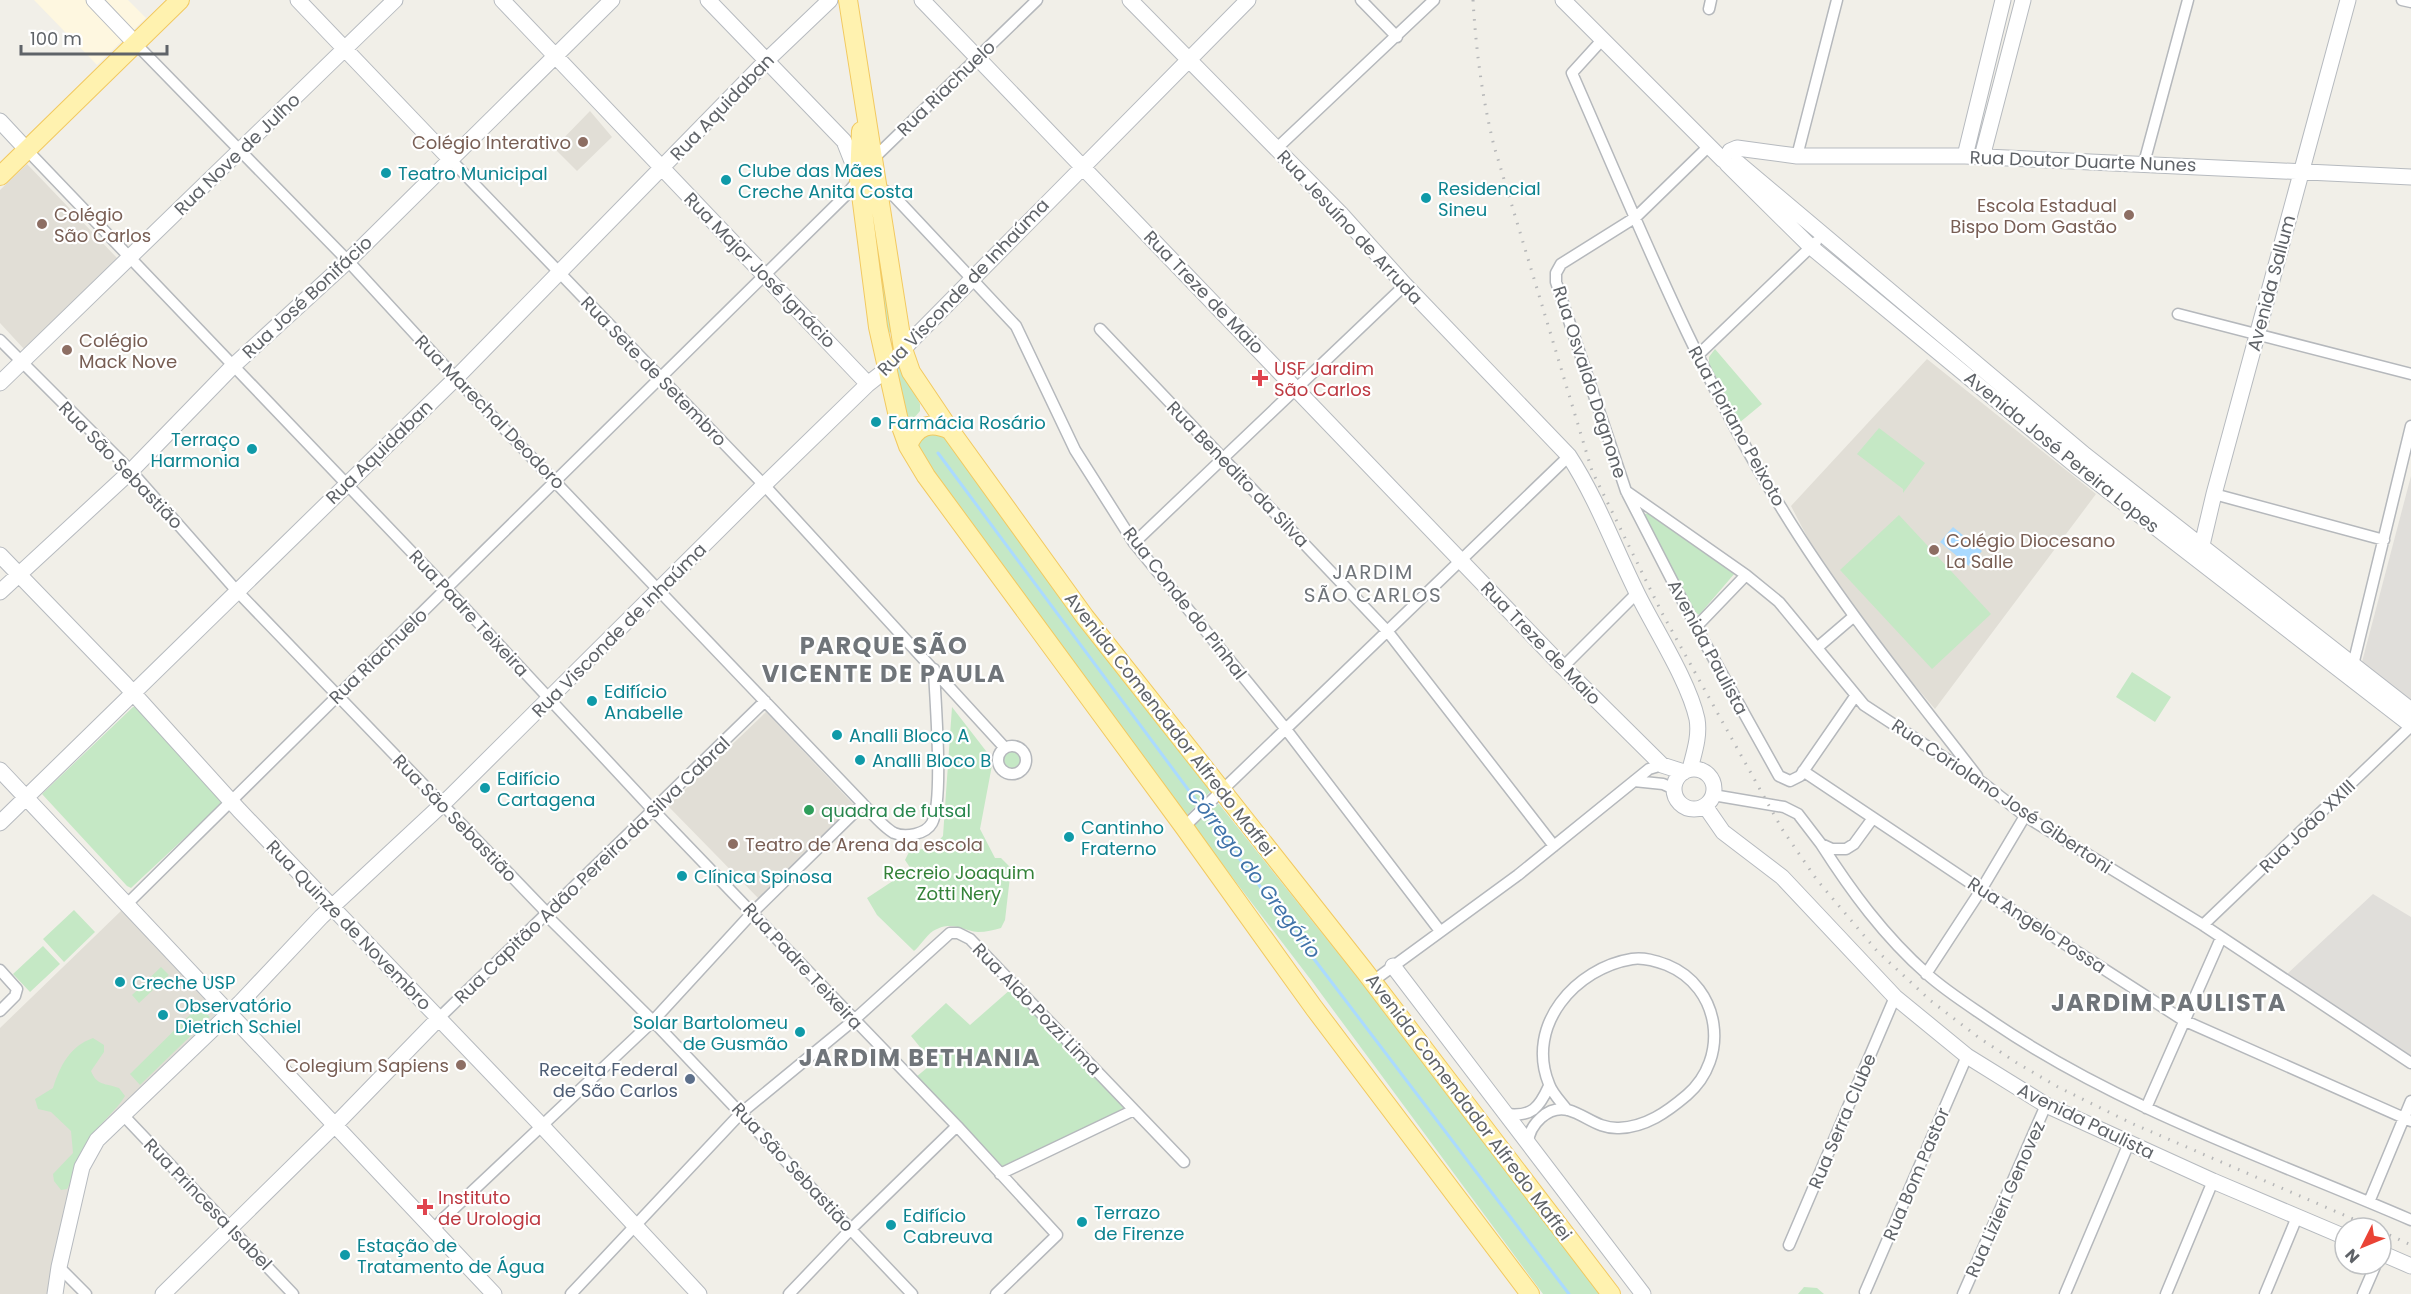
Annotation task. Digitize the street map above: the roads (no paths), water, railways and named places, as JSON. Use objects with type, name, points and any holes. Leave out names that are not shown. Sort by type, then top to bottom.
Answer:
[{"type":"main road","points":[[0,176],[180,0]]},
{"type":"main road","name":"Avenida Comendador Alfredo Maffei","points":[[848,0],[903,349],[911,372],[1085,617],[1219,794],[1373,981],[1611,1294]]},
{"type":"main road","name":"Avenida Comendador Alfredo Maffei","points":[[862,93],[859,179],[878,327],[899,421],[908,446],[933,486],[1189,823],[1314,1008],[1530,1294]]},
{"type":"main road","points":[[899,421],[905,424],[917,421],[930,401]]},
{"type":"main road","points":[[908,446],[919,429],[927,425],[934,424],[950,430]]},
{"type":"street","name":"Rua Marechal Deodoro","points":[[94,0],[348,261],[456,378],[863,804],[895,833],[912,834],[928,828],[933,822],[937,805],[938,771],[934,669]]},
{"type":"street","name":"Rua Sete de Setembro","points":[[298,0],[764,485],[1005,748]]},
{"type":"street","name":"Rua Nove de Julho","points":[[0,383],[395,0]]},
{"type":"street","name":"Rua Major José Ignácio","points":[[502,0],[868,384]]},
{"type":"street","name":"Rua José Bonifácio","points":[[0,592],[132,471],[233,366],[348,261],[612,0]]},
{"type":"street","points":[[708,0],[844,141],[859,179],[878,187]]},
{"type":"street","name":"Rua Aquidaban","points":[[0,823],[135,694],[237,590],[456,378],[766,61],[830,0]]},
{"type":"street","name":"Rua Treze de Maio","points":[[922,0],[1297,387],[1563,667],[1662,765],[1687,770]]},
{"type":"street","name":"Rua Riachuelo","points":[[127,904],[337,694],[447,589],[845,196],[874,159],[1036,0]]},
{"type":"street","name":"Rua Jesuíno de Arruda","points":[[1130,0],[1341,214],[1405,285],[1569,456]]},
{"type":"street","name":"Rua Visconde de Inhaúma","points":[[55,1294],[58,1267],[82,1167],[97,1140],[230,1012],[331,908],[442,805],[550,699],[764,485],[868,384],[887,369],[903,349],[972,278],[1248,0]]},
{"type":"street","points":[[1361,0],[1397,37]]},
{"type":"street","points":[[1276,149],[1434,0]]},
{"type":"street","name":"Avenida José Pereira Lopes","points":[[1563,0],[1708,147],[1731,157],[2080,460],[2207,567],[2349,669],[2411,710]]},
{"type":"street","points":[[1797,156],[1837,0]]},
{"type":"street","points":[[1965,156],[2003,0]]},
{"type":"street","points":[[1982,157],[2023,0]]},
{"type":"street","points":[[2144,163],[2188,0]]},
{"type":"street","name":"Avenida Sallum","points":[[2207,567],[2202,545],[2214,494],[2348,0]]},
{"type":"street","points":[[2402,0],[2411,2]]},
{"type":"street","name":"Rua Floriano Peixoto","points":[[1602,40],[1572,73],[1697,356],[1781,508],[1853,617],[1983,783]]},
{"type":"street","points":[[0,121],[27,150]]},
{"type":"street","points":[[1636,217],[1708,147]]},
{"type":"street","name":"Rua Padre Teixeira","points":[[27,150],[447,589],[653,810],[957,1126],[1057,1235],[996,1294]]},
{"type":"street","name":"Rua Doutor Duarte Nunes","points":[[1731,157],[1756,150],[1797,156],[1965,156],[2411,177]]},
{"type":"street","name":"Avenida José Pereira Lopes","points":[[1731,157],[1811,247],[2080,460],[2202,545],[2349,669],[2411,726]]},
{"type":"street","name":"Rua Conde do Pinhal","points":[[878,187],[893,195],[1016,326],[1075,450],[1134,543],[1285,728],[1440,931]]},
{"type":"street","name":"Rua Osvaldo Dagnone","points":[[1626,491],[1556,282],[1556,273],[1561,264],[1636,217]]},
{"type":"street","points":[[1697,356],[1824,236]]},
{"type":"street","points":[[1134,543],[1405,285]]},
{"type":"street","points":[[2178,314],[2411,374]]},
{"type":"street","name":"Rua Benedito da Silva","points":[[1100,329],[1388,632],[1554,846]]},
{"type":"street","name":"Rua São Sebastião","points":[[0,340],[132,471],[237,590],[548,914],[549,918],[653,1021],[912,1294]]},
{"type":"street","points":[[2349,669],[2384,540],[2411,426]]},
{"type":"street","points":[[1189,823],[1569,456]]},
{"type":"street","name":"Avenida Paulista","points":[[1569,456],[1581,475],[1637,593],[1689,694],[1697,721],[1697,737],[1687,770]]},
{"type":"street","name":"Rua Coriolano José Gibertoni","points":[[1626,491],[1746,575],[1779,602],[1864,705],[1983,783],[2025,816],[2203,925],[2411,1063]]},
{"type":"street","name":"Avenida Paulista","points":[[1626,491],[1696,627],[1775,771],[1790,781],[1796,779],[1803,771]]},
{"type":"street","points":[[2214,494],[2384,540]]},
{"type":"street","name":"Rua Quinze de Novembro","points":[[0,555],[135,694],[230,801],[542,1126],[699,1294]]},
{"type":"street","points":[[1696,627],[1746,575]]},
{"type":"street","points":[[1563,667],[1637,593]]},
{"type":"street","points":[[1818,647],[1853,617]]},
{"type":"street","points":[[1803,771],[1856,695]]},
{"type":"street","name":"Rua Capitão Adão Pereira da Silva Cabral","points":[[164,1294],[336,1124],[438,1019],[765,701]]},
{"type":"street","name":"Rua João XXIII","points":[[2203,925],[2411,726]]},
{"type":"street","points":[[1373,981],[1497,891],[1649,769],[1662,765]]},
{"type":"street","points":[[1709,800],[1714,788],[1709,775],[1697,769],[1687,770],[1675,783],[1674,789],[1680,802],[1692,809],[1709,800],[1784,807],[1798,814],[1806,822],[1854,896],[1926,974],[2034,1050],[2146,1108],[2411,1220]]},
{"type":"street","points":[[0,770],[494,1294]]},
{"type":"street","name":"Rua Angelo Possa","points":[[1803,771],[1981,890],[2184,1020],[2407,1119]]},
{"type":"street","points":[[1634,781],[1651,782],[1674,789]]},
{"type":"street","name":"Avenida Paulista","points":[[1709,800],[1723,832],[1782,877],[1895,997],[1966,1056],[2046,1105],[2213,1181],[2333,1232]]},
{"type":"street","points":[[434,1229],[445,1216],[653,1021],[753,912],[863,804]]},
{"type":"street","points":[[1926,974],[1981,890],[2025,816]]},
{"type":"street","points":[[1821,844],[1832,849],[1846,849],[1854,844],[1873,818]]},
{"type":"street","name":"Rua Aldo Pozzi Lima","points":[[571,1294],[741,1113],[854,1020],[950,933],[958,933],[970,939],[1184,1162]]},
{"type":"street","points":[[2146,1108],[2221,938]]},
{"type":"street","points":[[1638,958],[1656,961],[1689,978],[1701,991],[1714,1020],[1715,1039],[1706,1070],[1688,1094],[1653,1119],[1630,1127],[1600,1126],[1567,1110],[1549,1086],[1543,1055],[1543,1039],[1551,1015],[1562,998],[1598,971],[1615,962],[1638,958]]},
{"type":"street","points":[[1393,966],[1643,1294]]},
{"type":"street","points":[[0,970],[17,989],[15,996],[0,1011]]},
{"type":"street","name":"Rua Serra Clube","points":[[1789,1245],[1895,997]]},
{"type":"street","name":"Rua Bom Pastor","points":[[1865,1292],[1966,1056]]},
{"type":"street","points":[[1506,1114],[1516,1115],[1534,1110],[1542,1103],[1549,1086]]},
{"type":"street","points":[[2369,1202],[2407,1119],[2411,1101]]},
{"type":"street","name":"Rua Lizieri Genovez","points":[[1963,1294],[2046,1105]]},
{"type":"street","points":[[1000,1174],[1134,1110]]},
{"type":"street","points":[[1528,1143],[1529,1133],[1539,1118],[1549,1113],[1567,1110]]},
{"type":"street","name":"Rua Princesa Isabel","points":[[123,1115],[293,1294]]},
{"type":"street","points":[[789,1294],[851,1229],[957,1126]]},
{"type":"street","points":[[2065,1294],[2129,1143]]},
{"type":"street","points":[[2166,1294],[2213,1181]]},
{"type":"street","points":[[2265,1294],[2297,1217]]},
{"type":"street","points":[[2393,1258],[2411,1266]]},
{"type":"street","points":[[58,1267],[86,1294]]},
{"type":"street","points":[[2363,1294],[2371,1276]]},
{"type":"water","points":[[1953,527],[1982,551],[1969,566],[1940,542]]},
{"type":"waterway","name":"Córrego do Gregório","points":[[938,453],[1317,963],[1569,1294]]},
{"type":"railway","points":[[1473,0],[1480,73],[1494,146],[1592,471],[1662,613],[1782,829],[1817,880],[1877,951],[1931,1001],[2017,1063],[2058,1087],[2131,1123],[2346,1216]]},
{"type":"railway","points":[[2393,1237],[2411,1245]]},
{"type":"place","name":"Colégio Interativo","points":[[583,142]]},
{"type":"place","name":"Teatro Municipal","points":[[386,173]]},
{"type":"place","name":"Clube das Mães Creche Anita Costa","points":[[726,180]]},
{"type":"place","name":"Residencial Sineu","points":[[1426,198]]},
{"type":"place","name":"Escola Estadual Bispo Dom Gastão","points":[[2129,215]]},
{"type":"place","name":"Colégio São Carlos","points":[[42,224]]},
{"type":"place","name":"Colégio Mack Nove","points":[[67,350]]},
{"type":"place","name":"USF Jardim São Carlos","points":[[1260,378]]},
{"type":"place","name":"Farmácia Rosário","points":[[876,422]]},
{"type":"place","name":"Terraço Harmonia","points":[[252,449]]},
{"type":"place","name":"Colégio Diocesano La Salle","points":[[1934,550]]},
{"type":"place","name":"Edifício Anabelle","points":[[592,701]]},
{"type":"place","name":"Analli Bloco A","points":[[837,735]]},
{"type":"place","name":"Analli Bloco B","points":[[860,760]]},
{"type":"place","name":"Edifício Cartagena","points":[[485,788]]},
{"type":"place","name":"quadra de futsal","points":[[809,810]]},
{"type":"place","name":"Cantinho Fraterno","points":[[1069,837]]},
{"type":"place","name":"Teatro de Arena da escola","points":[[733,844]]},
{"type":"place","name":"Clínica Spinosa","points":[[682,876]]},
{"type":"place","name":"Creche USP","points":[[120,982]]},
{"type":"place","name":"Observatório Dietrich Schiel","points":[[163,1015]]},
{"type":"place","name":"Solar Bartolomeu de Gusmão","points":[[800,1032]]},
{"type":"place","name":"Colegium Sapiens","points":[[461,1065]]},
{"type":"place","name":"Receita Federal de São Carlos","points":[[690,1079]]},
{"type":"place","name":"Instituto de Urologia","points":[[425,1207]]},
{"type":"place","name":"Terrazo de Firenze","points":[[1082,1222]]},
{"type":"place","name":"Edifício Cabreuva","points":[[891,1225]]},
{"type":"place","name":"Estação de Tratamento de Água","points":[[345,1255]]},
{"type":"district","name":"JARDIM SÃO CARLOS","points":[[1373,584]]},
{"type":"district","name":"PARQUE SÃO VICENTE DE PAULA","points":[[884,659]]},
{"type":"district","name":"JARDIM PAULISTA","points":[[2169,1002]]},
{"type":"district","name":"JARDIM BETHANIA","points":[[920,1057]]},
{"type":"park label","name":"Recreio Joaquim Zotti Nery","points":[[959,882]]}]
